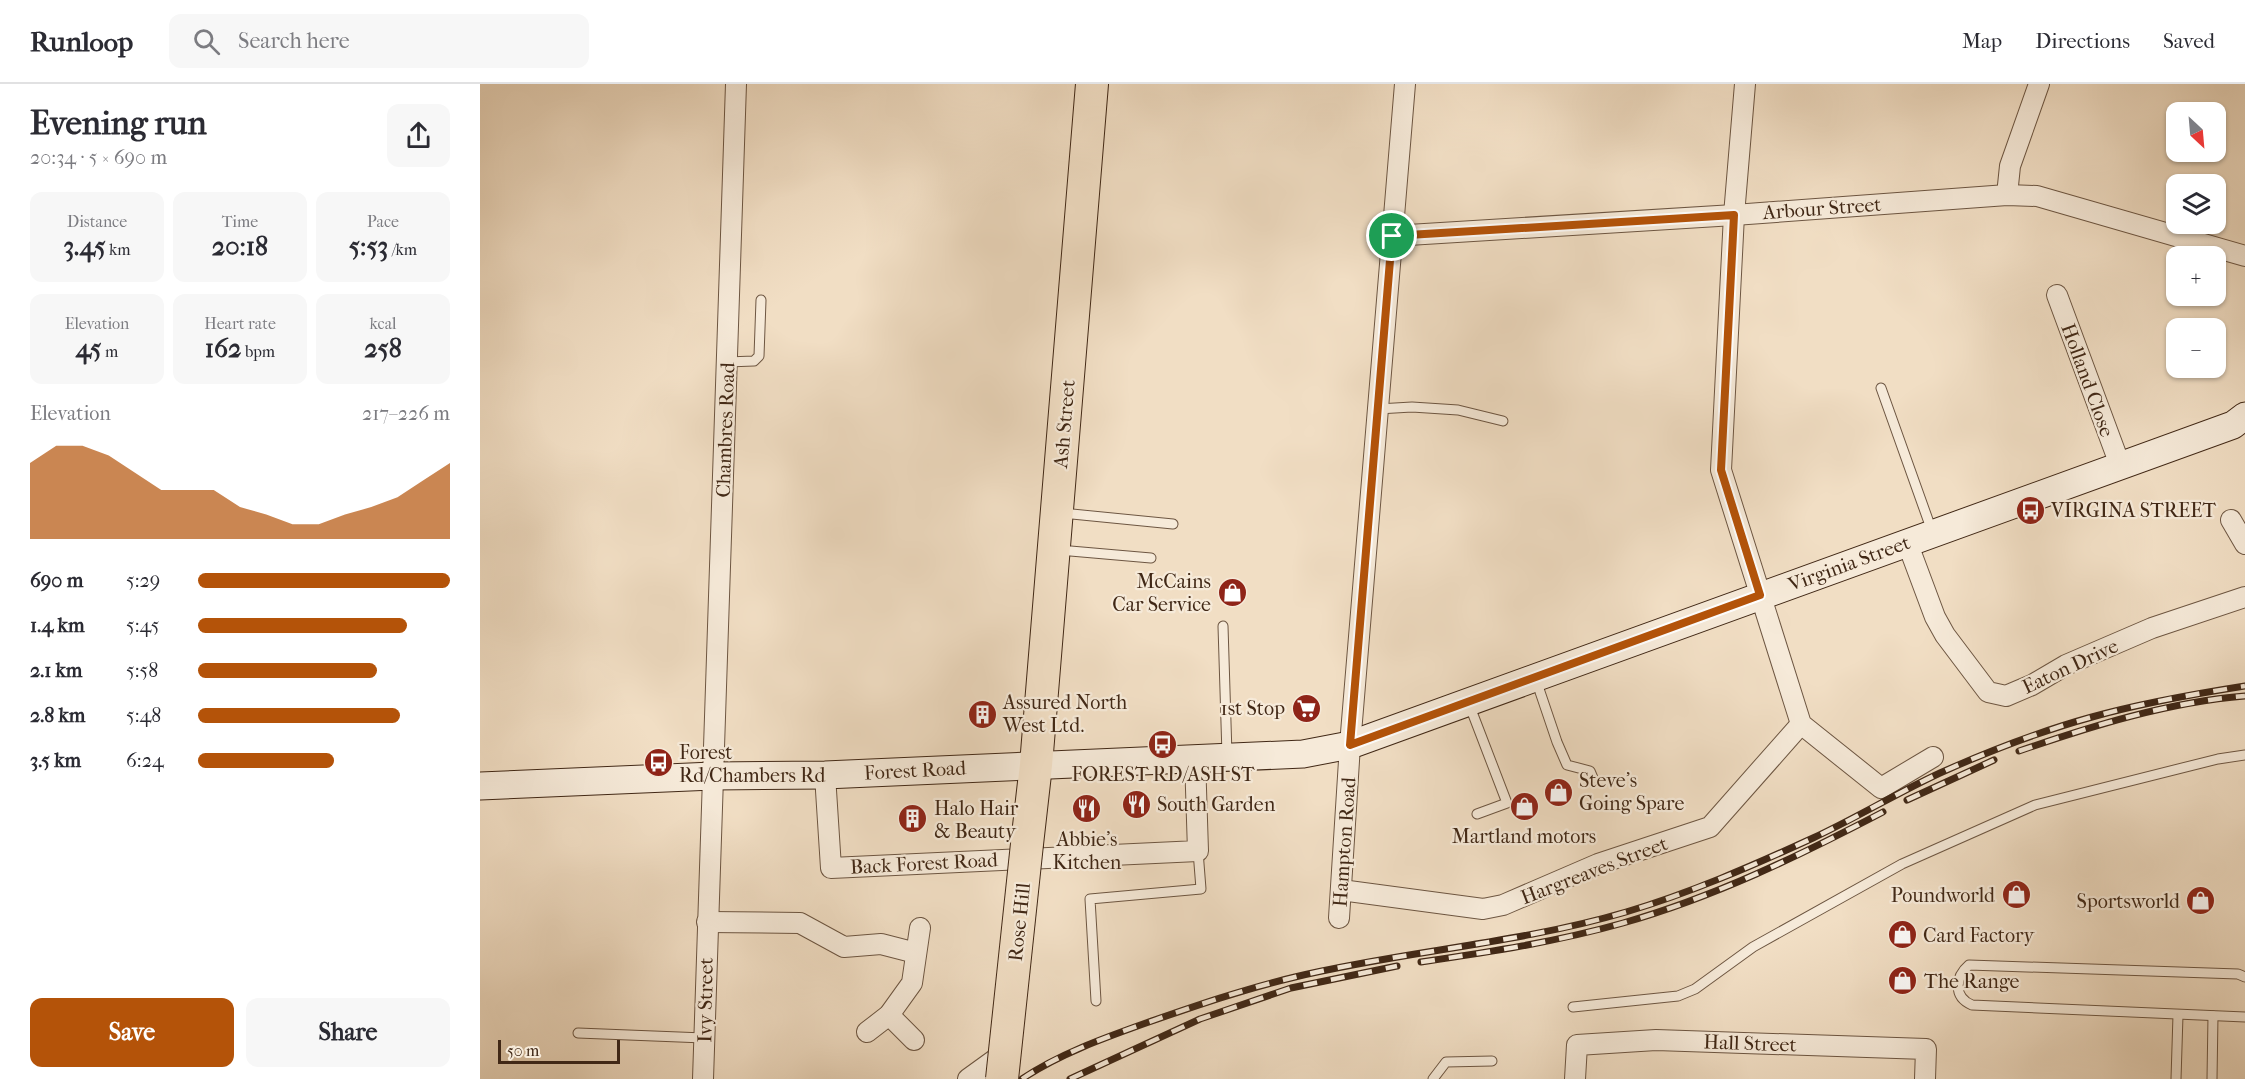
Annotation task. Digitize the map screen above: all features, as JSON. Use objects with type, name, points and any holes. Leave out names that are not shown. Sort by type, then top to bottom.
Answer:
[{"type":"main road","name":"Ash Street","points":[[1036,765],[1092,84]]},
{"type":"main road","name":"Rose Hill","points":[[1003,1066],[1036,765]]},
{"type":"street","name":"Chambres Road","points":[[707,922],[736,84]]},
{"type":"street","name":"Hampton Road","points":[[1339,918],[1350,745],[1406,84]]},
{"type":"street","points":[[1745,84],[1734,215],[1721,470],[1801,724],[1881,788],[1933,757]]},
{"type":"street","points":[[2007,195],[2010,166],[2039,84]]},
{"type":"street","name":"Arbour Street","points":[[1392,236],[2007,195],[2037,196],[2245,256]]},
{"type":"street","name":"Holland Close","points":[[2056,295],[2120,465]]},
{"type":"street","name":"Virginia Street","points":[[1350,745],[2233,424],[2245,416]]},
{"type":"street","points":[[2231,520],[2245,544]]},
{"type":"street","name":"Eaton Drive","points":[[1907,542],[1935,617],[1945,635],[1988,692],[2006,696],[2032,685],[2066,665],[2152,628],[2245,597]]},
{"type":"street","name":"Hargreaves Street","points":[[1341,890],[1483,909],[1503,905],[1598,864],[1710,827],[1801,724]]},
{"type":"street","name":"Forest Road","points":[[480,786],[713,776],[825,775],[1303,754],[1350,745]]},
{"type":"street","points":[[1195,758],[1198,851]]},
{"type":"street","name":"Back Forest Road","points":[[825,775],[831,868],[1198,851]]},
{"type":"street","points":[[707,922],[800,923],[844,947],[881,944],[916,953]]},
{"type":"street","name":"Ivy Street","points":[[703,1079],[707,922]]},
{"type":"street","points":[[867,1032],[889,1015],[912,983],[920,928]]},
{"type":"street","points":[[889,1015],[914,1040]]},
{"type":"street","name":"Hall Street","points":[[1575,1079],[1577,1045],[1656,1040],[1926,1048],[1925,1079]]},
{"type":"street","points":[[968,1079],[1003,1066]]},
{"type":"lane","points":[[727,362],[754,361],[759,356],[761,300]]},
{"type":"lane","points":[[1881,388],[1932,533]]},
{"type":"lane","points":[[1378,409],[1412,407],[1458,410],[1503,421]]},
{"type":"lane","points":[[1056,512],[1173,524]]},
{"type":"lane","points":[[1053,550],[1151,558]]},
{"type":"lane","points":[[1223,626],[1227,757]]},
{"type":"lane","points":[[1535,678],[1567,765],[1590,771],[1593,778]]},
{"type":"lane","points":[[1469,702],[1507,803],[1477,814]]},
{"type":"lane","points":[[1573,1007],[1678,996],[1695,989],[1753,947],[1902,864],[2035,805],[2218,759],[2245,755]]},
{"type":"lane","points":[[1096,1001],[1090,899],[1201,889],[1198,851]]},
{"type":"lane","points":[[2245,977],[1980,964],[1969,965],[1961,972],[1958,980],[1958,994],[1964,1002],[1972,1005],[2245,1017]]},
{"type":"lane","points":[[2176,1079],[2178,1015]]},
{"type":"lane","points":[[2212,1079],[2213,1016]]},
{"type":"lane","points":[[578,1034],[704,1038]]},
{"type":"lane","points":[[1432,1079],[1446,1062],[1492,1061]]},
{"type":"railway","points":[[1022,1079],[1066,1054],[1098,1041],[1183,1010],[1257,987],[1377,960],[1544,932],[1650,905],[1767,859],[1940,773],[2015,742],[2111,712],[2168,699],[2245,686]]},
{"type":"railway","points":[[2019,751],[2130,716],[2187,704],[2245,696]]},
{"type":"railway","points":[[1907,800],[1994,760]]},
{"type":"railway","points":[[1421,962],[1548,941],[1657,913],[1756,874],[1883,812]]},
{"type":"railway","points":[[1070,1079],[1200,1019],[1291,988],[1397,966]]},
{"type":"place","name":"VIRGINA STREET","points":[[2030,510]]},
{"type":"place","name":"McCains Car Service","points":[[1232,593]]},
{"type":"place","name":"1st Stop","points":[[1306,708]]},
{"type":"place","name":"Assured North West Ltd.","points":[[982,714]]},
{"type":"place","name":"FOREST RD/ASH ST","points":[[1163,744]]},
{"type":"place","name":"Forest Rd/Chambers Rd","points":[[658,763]]},
{"type":"place","name":"Steve's Going Spare","points":[[1558,792]]},
{"type":"place","name":"South Garden","points":[[1136,804]]},
{"type":"place","name":"Martland motors","points":[[1524,806]]},
{"type":"place","name":"Abbie's Kitchen","points":[[1087,808]]},
{"type":"place","name":"Halo Hair & Beauty","points":[[913,819]]},
{"type":"place","name":"Poundworld","points":[[2016,895]]},
{"type":"place","name":"Sportsworld","points":[[2201,901]]},
{"type":"place","name":"Card Factory","points":[[1902,935]]},
{"type":"place","name":"The Range","points":[[1903,981]]},
{"type":"route","points":[[1734,215],[1721,470],[1760,595],[1350,745],[1392,236],[1734,215]]}]
